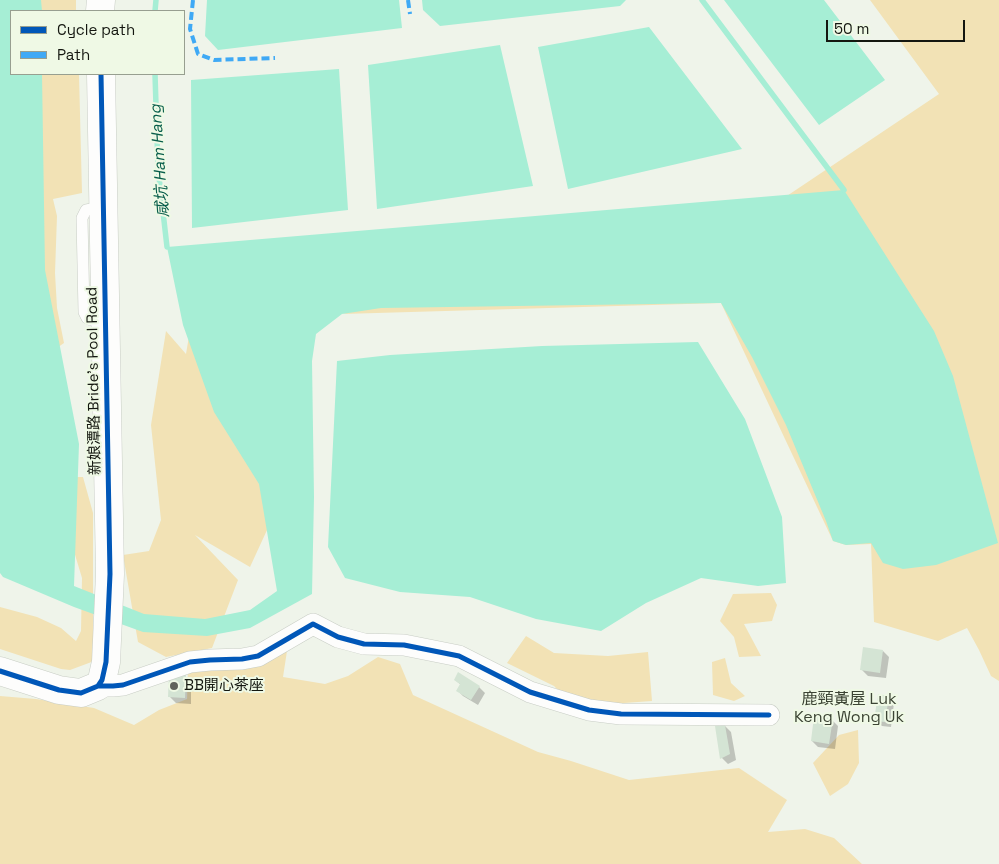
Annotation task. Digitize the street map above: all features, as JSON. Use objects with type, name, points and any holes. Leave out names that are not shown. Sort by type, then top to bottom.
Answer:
[{"type":"street","name":"新娘潭路 Bride's Pool Road","points":[[98,686],[104,674],[107,654],[110,598],[101,75]]},
{"type":"street","points":[[0,671],[74,693],[86,692],[98,686],[123,685],[190,662],[242,659],[258,656],[313,624],[338,637],[364,644],[404,645],[459,656],[530,692],[590,710],[621,714],[769,716]]},
{"type":"shaded area","points":[[0,0],[41,0],[42,10],[10,10],[10,75],[42,75],[45,270],[79,444],[74,586],[144,614],[205,619],[250,610],[277,591],[259,484],[214,412],[183,325],[167,247],[844,190],[934,331],[953,376],[998,543],[936,565],[903,569],[883,563],[871,543],[846,545],[833,541],[786,425],[752,357],[721,303],[381,308],[342,314],[316,334],[312,361],[314,497],[312,594],[250,628],[207,636],[143,632],[74,607],[3,577],[0,573]]},
{"type":"shaded area","points":[[26,0],[76,0],[76,10],[26,10]]},
{"type":"shaded area","points":[[207,0],[399,0],[402,28],[218,50],[205,36]]},
{"type":"shaded area","points":[[422,0],[626,0],[620,6],[440,26],[423,10]]},
{"type":"shaded area","points":[[724,0],[824,0],[885,80],[819,125]]},
{"type":"shaded area","points":[[870,0],[999,0],[999,681],[991,676],[967,628],[938,641],[874,622],[871,544],[846,545],[833,541],[721,303],[342,314],[751,220],[939,94]]},
{"type":"shaded area","points":[[649,27],[742,149],[568,189],[538,47]]},
{"type":"shaded area","points":[[500,45],[533,186],[377,209],[368,65]]},
{"type":"shaded area","points":[[339,69],[348,210],[192,228],[191,80]]},
{"type":"shaded area","points":[[29,75],[79,75],[82,193],[53,199],[57,216],[55,273],[57,308],[64,343],[54,350],[50,346]]},
{"type":"shaded area","points":[[192,318],[279,504],[250,567],[195,535],[238,580],[212,648],[166,657],[138,642],[123,555],[149,551],[161,520],[151,425],[166,331],[186,354]]},
{"type":"shaded area","points":[[698,342],[745,419],[782,517],[786,583],[758,586],[701,578],[646,603],[601,631],[536,619],[470,597],[400,592],[345,578],[328,547],[337,361],[390,355],[542,346]]},
{"type":"shaded area","points":[[71,477],[83,477],[93,513],[93,642],[97,660],[70,670],[61,669],[0,649],[0,607],[37,617],[61,628],[76,641],[81,631],[82,578],[67,528]]},
{"type":"shaded area","points":[[771,593],[777,605],[772,621],[744,624],[761,656],[739,657],[734,637],[720,621],[733,594]]},
{"type":"shaded area","points":[[526,636],[554,653],[608,656],[648,652],[652,701],[610,704],[561,693],[554,686],[507,663]]},
{"type":"shaded area","points":[[287,651],[283,677],[325,684],[348,676],[378,657],[400,664],[413,695],[538,752],[629,780],[739,768],[787,800],[768,832],[805,829],[834,838],[862,864],[0,864],[0,696],[36,699],[94,708],[134,725],[159,710],[187,699],[188,669]]},
{"type":"shaded area","points":[[725,658],[731,683],[745,696],[734,701],[713,695],[712,662]]},
{"type":"shaded area","points":[[858,730],[859,763],[848,784],[830,796],[813,763],[839,735]]},
{"type":"building","points":[[863,647],[883,650],[880,673],[860,670]]},
{"type":"building","points":[[458,672],[480,686],[471,700],[456,691],[460,684],[454,680]]},
{"type":"building","points":[[169,675],[186,675],[185,698],[168,697]]},
{"type":"building","points":[[878,694],[889,696],[885,722],[874,721]]},
{"type":"building","points":[[814,716],[833,718],[829,744],[811,741]]},
{"type":"building","points":[[725,725],[730,754],[720,759],[715,726]]},
{"type":"waterway","name":"咸坑 Ham Hang","points":[[155,10],[156,0]]},
{"type":"waterway","points":[[702,0],[844,190]]},
{"type":"waterway","name":"咸坑 Ham Hang","points":[[155,75],[158,168],[167,247]]},
{"type":"marked path","points":[[193,0],[190,29],[198,54],[214,60],[275,58]]},
{"type":"marked path","points":[[408,0],[410,14]]},
{"type":"cycle path","points":[[0,671],[59,690],[81,693],[98,686],[102,680],[106,662],[110,574],[101,75]]},
{"type":"cycle path","points":[[98,686],[123,685],[190,662],[242,659],[258,656],[313,624],[338,637],[364,644],[404,645],[459,656],[530,692],[589,710],[621,714],[769,715]]},
{"type":"place","name":"BB開心茶座","points":[[174,686]]},
{"type":"district","name":"鹿頸黃屋 Luk Keng Wong Uk","points":[[849,709]]}]
